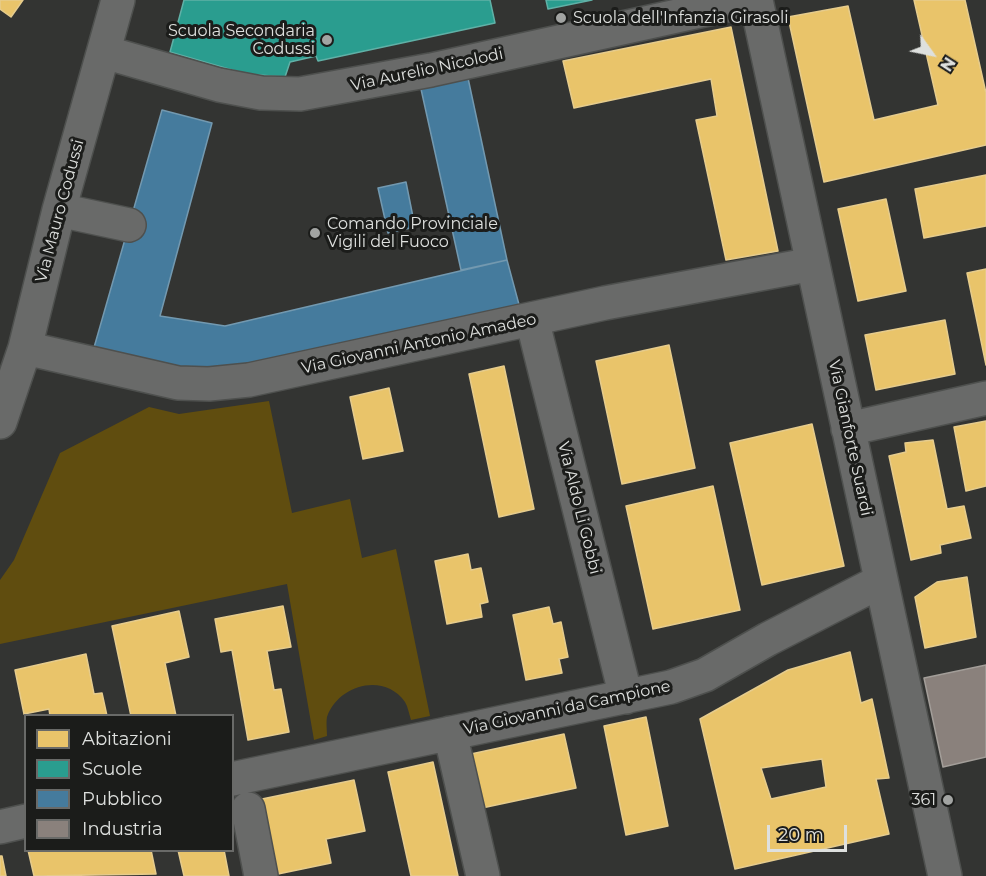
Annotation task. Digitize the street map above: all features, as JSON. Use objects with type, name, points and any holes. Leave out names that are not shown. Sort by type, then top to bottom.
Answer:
[{"type":"street","name":"Via Mauro Codussi","points":[[0,423],[25,348],[59,210],[118,0]]},
{"type":"street","name":"Via Aurelio Nicolodi","points":[[104,52],[219,85],[261,93],[300,94],[431,70],[750,0]]},
{"type":"street","name":"Via Gianforte Suardi","points":[[756,0],[945,876]]},
{"type":"street","points":[[59,210],[129,225]]},
{"type":"street","name":"Via Giovanni Antonio Amadeo","points":[[25,348],[178,383],[209,384],[249,380],[532,319],[813,264]]},
{"type":"street","name":"Via Aldo Li Gobbi","points":[[532,319],[626,697]]},
{"type":"street","points":[[848,429],[986,398]]},
{"type":"street","name":"Via Giovanni da Campione","points":[[234,778],[671,687],[705,675],[768,639],[881,581]]},
{"type":"street","points":[[450,733],[483,876]]},
{"type":"street","points":[[249,809],[261,876]]},
{"type":"street","points":[[0,827],[24,821]]},
{"type":"shaded area","points":[[269,401],[292,513],[350,499],[362,558],[396,549],[430,716],[411,720],[405,702],[396,693],[386,687],[362,686],[351,690],[333,706],[327,717],[327,736],[314,740],[287,584],[0,644],[0,580],[14,560],[60,453],[149,407],[179,414]]},
{"type":"building: Abitazioni","points":[[0,0],[23,0],[11,17],[0,9]]},
{"type":"building: Abitazioni","points":[[914,0],[965,0],[986,93],[986,145],[824,182],[788,17],[848,6],[874,120],[938,105]]},
{"type":"building: Abitazioni","points":[[731,27],[778,251],[726,260],[696,120],[717,116],[711,79],[574,108],[563,61]]},
{"type":"building: Abitazioni","points":[[986,175],[986,226],[924,238],[915,189]]},
{"type":"building: Abitazioni","points":[[886,199],[906,291],[858,301],[838,209]]},
{"type":"building: Abitazioni","points":[[986,269],[986,365],[967,273]]},
{"type":"building: Abitazioni","points":[[945,320],[955,374],[876,390],[865,335]]},
{"type":"building: Abitazioni","points":[[669,345],[695,468],[622,484],[596,361]]},
{"type":"building: Abitazioni","points":[[504,366],[534,509],[499,517],[469,374]]},
{"type":"building: Abitazioni","points":[[389,388],[403,451],[363,459],[350,397]]},
{"type":"building: Abitazioni","points":[[986,421],[986,486],[966,491],[954,427]]},
{"type":"building: Abitazioni","points":[[812,424],[844,566],[762,585],[730,443]]},
{"type":"building: Abitazioni","points":[[933,440],[947,509],[964,506],[971,538],[940,545],[941,553],[911,560],[889,456],[906,452],[905,443]]},
{"type":"building: Abitazioni","points":[[713,486],[740,610],[653,629],[626,506]]},
{"type":"building: Abitazioni","points":[[468,554],[471,570],[481,568],[488,602],[480,604],[482,617],[447,624],[435,561]]},
{"type":"building: Abitazioni","points":[[967,577],[976,637],[925,648],[915,597],[937,582]]},
{"type":"building: Abitazioni","points":[[283,606],[291,647],[267,651],[274,690],[281,689],[289,732],[248,740],[232,650],[221,652],[215,619]]},
{"type":"building: Abitazioni","points":[[549,607],[553,624],[561,622],[568,657],[559,659],[562,673],[526,680],[513,615]]},
{"type":"building: Abitazioni","points":[[179,611],[189,657],[165,663],[176,714],[131,714],[112,626]]},
{"type":"building: Abitazioni","points":[[850,652],[861,703],[872,699],[889,778],[876,779],[889,834],[735,869],[700,719],[788,670]],"holes":[[[822,759],[826,787],[771,799],[761,768]]]},
{"type":"building: Abitazioni","points":[[86,654],[94,694],[102,693],[107,714],[50,714],[49,709],[24,714],[15,670]]},
{"type":"building: Abitazioni","points":[[646,717],[668,826],[626,835],[604,726]]},
{"type":"building: Abitazioni","points":[[564,734],[576,788],[482,808],[471,754]]},
{"type":"building: Abitazioni","points":[[433,762],[458,876],[411,876],[388,772]]},
{"type":"building: Abitazioni","points":[[354,780],[365,831],[326,839],[331,863],[278,874],[262,799]]},
{"type":"building: Abitazioni","points":[[28,852],[151,852],[156,874],[34,876]]},
{"type":"building: Abitazioni","points":[[178,852],[224,852],[229,876],[184,876]]},
{"type":"building: Abitazioni","points":[[0,856],[2,856],[6,876],[0,876]]},
{"type":"building: Scuole","name":"Scuola Secondaria Codussi","points":[[184,0],[490,0],[495,23],[318,61],[316,56],[290,62],[285,77],[246,74],[170,52]]},
{"type":"building: Scuole","points":[[546,0],[592,0],[548,9]]},
{"type":"building: Pubblico","points":[[468,78],[507,260],[461,270],[421,89]]},
{"type":"building: Pubblico","points":[[162,110],[212,123],[160,316],[225,326],[507,260],[521,312],[212,375],[93,351]]},
{"type":"building: Pubblico","points":[[406,182],[415,227],[388,233],[378,188]]},
{"type":"building: Industria","points":[[986,665],[986,757],[943,767],[924,678]]},
{"type":"place","name":"Scuola dell'Infanzia Girasoli","points":[[561,18]]},
{"type":"place","name":"Scuola Secondaria Codussi","points":[[327,40]]},
{"type":"place","name":"Comando Provinciale Vigili del Fuoco","points":[[315,233]]},
{"type":"place","name":"361","points":[[948,800]]}]
